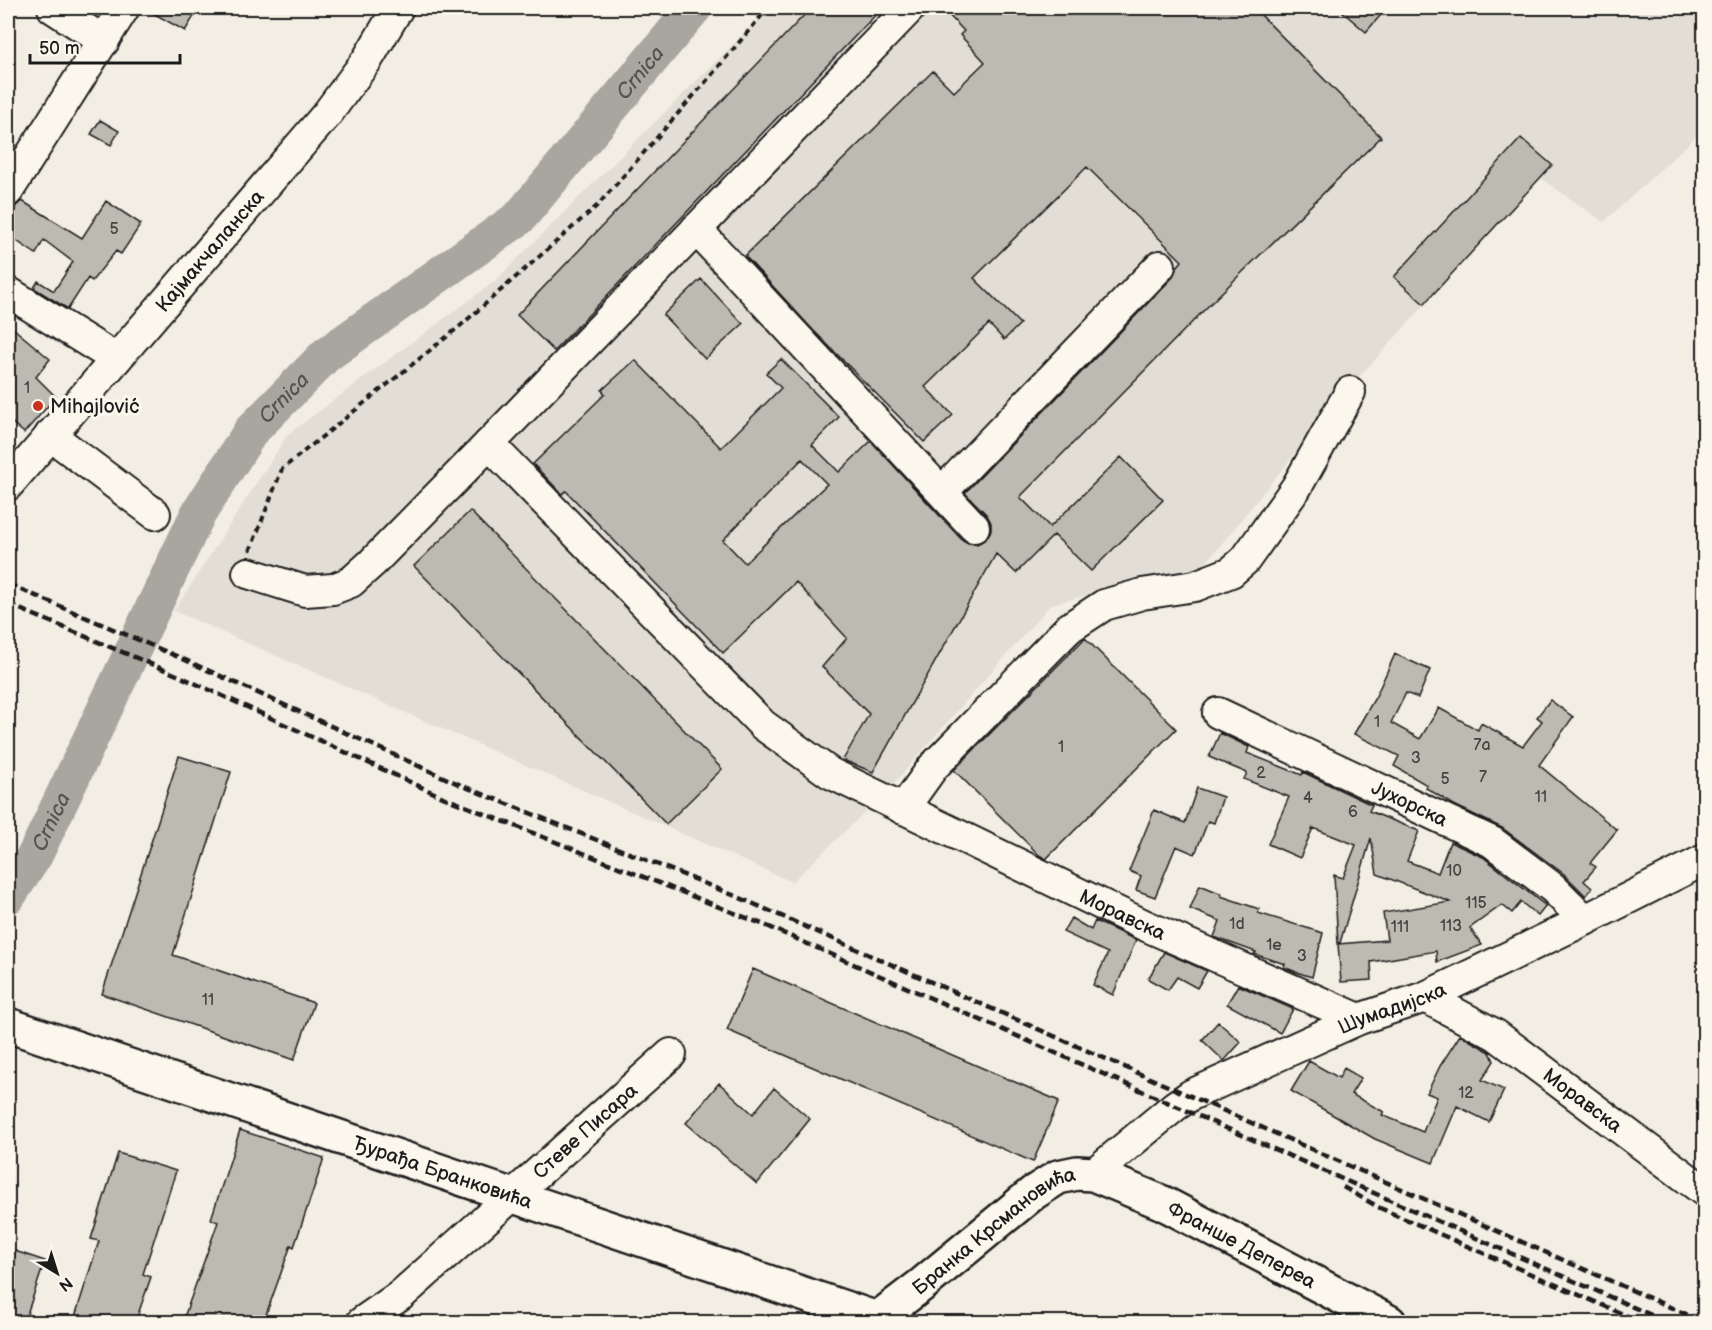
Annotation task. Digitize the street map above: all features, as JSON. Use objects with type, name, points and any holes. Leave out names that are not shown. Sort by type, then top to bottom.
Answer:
[{"type":"main road","name":"Ђурађа Бранковића","points":[[10,1026],[512,1195],[874,1321]]},
{"type":"main road","name":"Бранка Крсмановића","points":[[874,1321],[1047,1183],[1068,1174],[1093,1174]]},
{"type":"main road","name":"Франше Депереа","points":[[1093,1174],[1140,1192],[1199,1221],[1389,1323]]},
{"type":"street","points":[[53,8],[104,40]]},
{"type":"street","points":[[8,191],[124,8]]},
{"type":"street","name":"Кајмакчаланска","points":[[8,485],[327,114],[367,60],[398,8]]},
{"type":"street","points":[[248,573],[305,591],[333,590],[351,582],[489,444],[910,8]]},
{"type":"street","points":[[696,229],[974,527]]},
{"type":"street","points":[[942,492],[1160,266]]},
{"type":"street","points":[[8,292],[116,359]]},
{"type":"street","points":[[896,806],[1069,628],[1104,605],[1142,594],[1195,586],[1231,572],[1245,560],[1296,488],[1350,392]]},
{"type":"street","points":[[50,435],[155,514]]},
{"type":"street","name":"Моравска","points":[[489,444],[763,725],[830,773],[1153,929],[1359,1019]]},
{"type":"street","name":"Јухорска","points":[[1218,713],[1492,842],[1553,888],[1585,920]]},
{"type":"street","name":"Шумадијска","points":[[1093,1174],[1191,1095],[1359,1019],[1425,997],[1704,860]]},
{"type":"street","name":"Моравска","points":[[1425,997],[1496,1035],[1704,1191]]},
{"type":"street","name":"Стеве Писара","points":[[366,1321],[401,1294],[671,1054]]},
{"type":"path","points":[[248,573],[250,548],[282,469],[459,327],[598,205],[768,8]]},
{"type":"shaded area","points":[[770,8],[1704,8],[1704,129],[1604,222],[1540,178],[1342,396],[1201,569],[1051,604],[888,790],[792,882],[174,611],[288,434],[495,281]]},
{"type":"building","points":[[144,8],[199,8],[185,31]]},
{"type":"building","points":[[811,8],[882,8],[554,351],[517,315]]},
{"type":"building","points":[[942,8],[1254,8],[1381,137],[1218,296],[1020,497],[1050,527],[1121,457],[1163,500],[1091,571],[1054,535],[1016,573],[996,554],[873,772],[843,760],[869,714],[822,667],[847,638],[796,582],[723,653],[566,491],[562,494],[533,464],[605,394],[602,390],[635,360],[721,448],[781,388],[766,373],[781,359],[839,417],[812,445],[839,472],[871,441],[961,539],[977,544],[986,539],[991,531],[991,523],[987,515],[965,493],[1172,278],[1182,261],[1087,167],[974,278],[1020,324],[1004,340],[989,324],[925,387],[953,415],[924,442],[813,330],[745,256],[933,71],[954,92],[985,62],[960,35],[964,31]],"holes":[[[802,459],[827,484],[745,563],[723,540]]]},
{"type":"building","points":[[1338,8],[1387,8],[1366,32]]},
{"type":"building","points":[[100,120],[119,131],[111,145],[91,134]]},
{"type":"building","points":[[1521,138],[1552,165],[1424,304],[1394,277]]},
{"type":"building","points":[[22,201],[82,238],[106,201],[141,224],[121,254],[116,251],[92,281],[88,278],[68,309],[34,288],[38,281],[54,291],[73,262],[44,240],[36,254],[8,235],[8,219]]},
{"type":"building","points":[[701,279],[743,324],[705,359],[663,315]]},
{"type":"building","points":[[8,324],[50,359],[36,377],[56,397],[24,433],[8,419]]},
{"type":"building","points":[[470,511],[722,769],[666,824],[414,566]]},
{"type":"building","points":[[1085,638],[1176,729],[1046,859],[1039,855],[954,770]]},
{"type":"building","points":[[1395,654],[1430,670],[1418,698],[1406,693],[1391,723],[1420,739],[1439,708],[1478,730],[1481,723],[1523,746],[1542,721],[1537,717],[1550,700],[1573,717],[1539,765],[1617,830],[1590,863],[1596,867],[1584,881],[1592,888],[1586,896],[1564,874],[1502,828],[1454,805],[1426,788],[1427,785],[1394,766],[1399,756],[1354,734],[1376,696]]},
{"type":"building","points":[[1220,733],[1249,747],[1247,753],[1302,775],[1303,772],[1372,805],[1369,811],[1419,831],[1407,861],[1438,873],[1450,842],[1483,857],[1546,906],[1538,916],[1521,902],[1512,913],[1502,905],[1470,928],[1482,945],[1437,962],[1436,951],[1371,962],[1372,980],[1341,982],[1338,944],[1387,940],[1383,913],[1450,902],[1377,874],[1371,838],[1340,943],[1338,943],[1334,875],[1343,878],[1356,845],[1313,828],[1300,858],[1268,844],[1289,797],[1244,779],[1247,773],[1209,757]]},
{"type":"building","points":[[179,756],[231,772],[173,955],[314,1003],[294,1060],[102,994]]},
{"type":"building","points":[[1197,788],[1223,797],[1214,823],[1208,821],[1195,854],[1176,846],[1155,897],[1136,890],[1141,876],[1129,871],[1154,810],[1185,823]]},
{"type":"building","points":[[1200,885],[1222,894],[1221,896],[1259,909],[1258,913],[1323,933],[1312,977],[1284,967],[1285,964],[1254,954],[1256,952],[1214,937],[1220,921],[1190,909]]},
{"type":"building","points":[[1071,918],[1091,930],[1095,921],[1136,940],[1113,995],[1093,985],[1108,953],[1063,932]]},
{"type":"building","points":[[1164,952],[1207,971],[1197,988],[1177,977],[1168,990],[1148,979]]},
{"type":"building","points":[[753,969],[1059,1101],[1033,1162],[727,1030]]},
{"type":"building","points":[[1238,985],[1293,1009],[1280,1033],[1227,1004]]},
{"type":"building","points":[[1218,1022],[1241,1042],[1224,1061],[1202,1040]]},
{"type":"building","points":[[1460,1035],[1490,1052],[1494,1061],[1482,1080],[1504,1090],[1489,1122],[1457,1106],[1433,1163],[1375,1139],[1291,1091],[1309,1061],[1339,1078],[1344,1068],[1361,1078],[1351,1094],[1384,1112],[1382,1115],[1423,1132],[1437,1097],[1427,1093],[1440,1066]]},
{"type":"building","points":[[719,1083],[753,1114],[774,1088],[810,1119],[757,1184],[686,1123]]},
{"type":"building","points":[[240,1130],[324,1158],[294,1247],[291,1245],[263,1323],[182,1323],[218,1222],[211,1219]]},
{"type":"building","points":[[118,1153],[176,1171],[143,1274],[151,1277],[135,1323],[73,1323],[99,1241],[91,1239]]},
{"type":"building","points":[[15,1251],[45,1261],[24,1323],[8,1323],[8,1272]]},
{"type":"waterway","name":"Crnica","points":[[8,896],[35,855],[197,516],[251,431],[326,355],[519,218],[694,8]]},
{"type":"railway","points":[[8,584],[183,659],[463,786],[738,897],[1704,1322]]},
{"type":"railway","points":[[8,604],[177,675],[445,798],[767,926],[1667,1322]]},
{"type":"railway","points":[[1343,1187],[1380,1208],[1641,1322]]},
{"type":"place","name":"Mihajlović","points":[[38,406]]}]
